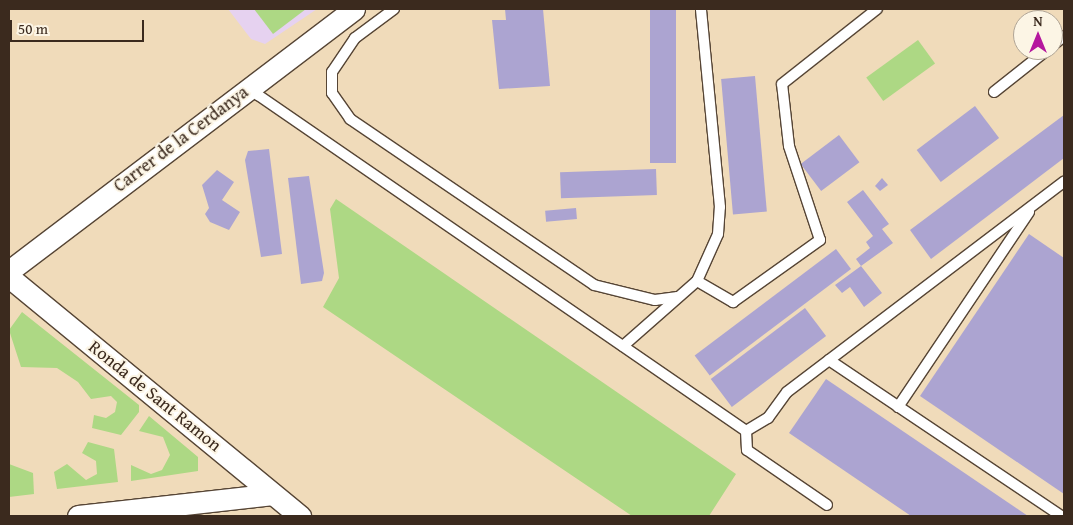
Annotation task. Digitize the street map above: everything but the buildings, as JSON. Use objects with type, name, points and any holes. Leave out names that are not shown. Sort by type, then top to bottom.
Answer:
[{"type":"street","name":"Carrer de la Cerdanya","points":[[9,271],[354,9]]},
{"type":"street","name":"Ronda de Sant Ramon","points":[[9,277],[300,516]]},
{"type":"street","points":[[78,516],[273,494]]},
{"type":"lane","points":[[394,9],[354,38],[332,72],[332,92],[350,119],[594,285],[655,300],[676,297]]},
{"type":"lane","points":[[623,346],[676,297],[697,281],[718,234],[720,207],[701,9]]},
{"type":"lane","points":[[697,281],[733,302],[820,240],[789,146],[782,84],[865,12],[877,9]]},
{"type":"lane","points":[[994,92],[1034,60]]},
{"type":"lane","points":[[252,85],[258,95],[746,431]]},
{"type":"lane","points":[[746,431],[830,360],[1064,182]]},
{"type":"lane","points":[[898,407],[1034,205]]},
{"type":"lane","points":[[830,360],[1061,516]]},
{"type":"lane","points":[[746,431],[747,450],[828,505]]},
{"type":"shaded area","points":[[228,9],[317,9],[265,44],[251,39]]},
{"type":"green space","points":[[254,9],[306,9],[273,34]]},
{"type":"green space","points":[[918,40],[935,63],[883,101],[866,78]]},
{"type":"green space","points":[[336,199],[736,474],[709,516],[632,516],[323,307],[339,278],[330,209]]},
{"type":"green space","points":[[22,312],[139,405],[139,412],[121,435],[92,428],[94,415],[106,418],[115,412],[117,402],[111,396],[91,399],[78,382],[57,368],[21,367],[9,330]]},
{"type":"green space","points":[[149,416],[198,457],[198,471],[131,481],[131,465],[151,474],[162,470],[170,455],[163,437],[139,431]]},
{"type":"green space","points":[[88,442],[114,449],[118,482],[57,489],[54,472],[67,464],[86,480],[97,474],[96,461],[82,453]]},
{"type":"green space","points":[[9,464],[33,473],[34,494],[9,497]]}]
